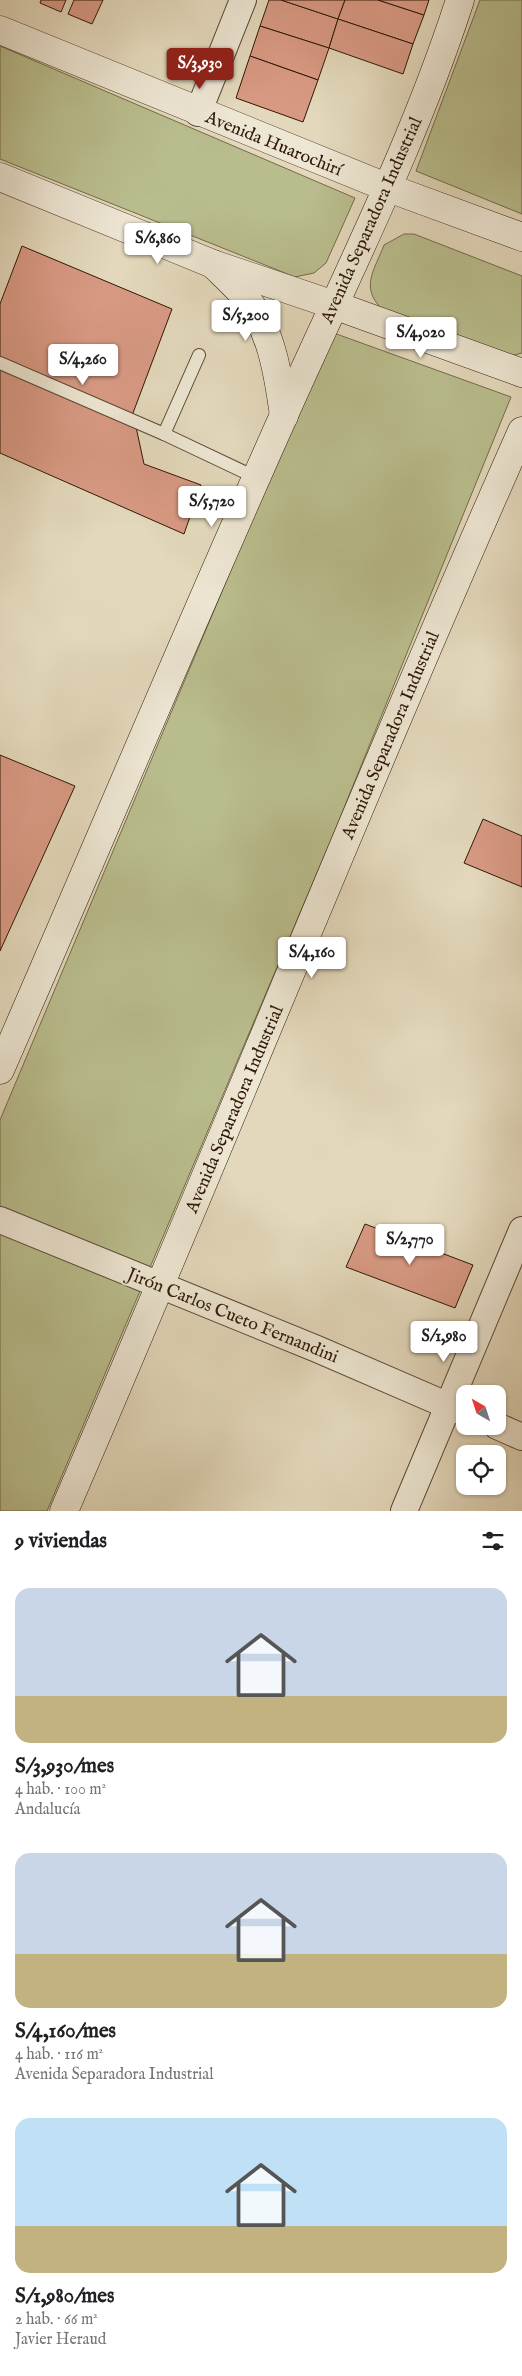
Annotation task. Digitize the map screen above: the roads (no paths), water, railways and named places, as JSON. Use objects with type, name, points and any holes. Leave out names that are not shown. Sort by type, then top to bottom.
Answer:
[{"type":"main road","name":"Avenida Separadora Industrial","points":[[2,1056],[386,187],[424,98],[460,0]]},
{"type":"main road","name":"Avenida Huarochirí","points":[[0,30],[198,113],[386,187],[521,236]]},
{"type":"main road","points":[[0,177],[213,264],[334,305],[522,373]]},
{"type":"main road","points":[[213,264],[241,292],[263,326],[275,362],[284,416]]},
{"type":"main road","name":"Avenida Separadora Industrial","points":[[64,1511],[161,1286],[439,618],[522,431]]},
{"type":"street","points":[[198,113],[243,0]]},
{"type":"street","name":"Jirón Carlos Cueto Fernandini","points":[[0,1220],[317,1349],[456,1409]]},
{"type":"street","points":[[466,1385],[522,1230]]},
{"type":"street","points":[[404,1511],[456,1411]]},
{"type":"street","points":[[506,1430],[522,1437]]},
{"type":"lane","points":[[164,434],[199,355]]},
{"type":"lane","points":[[0,363],[164,434],[257,478]]}]
